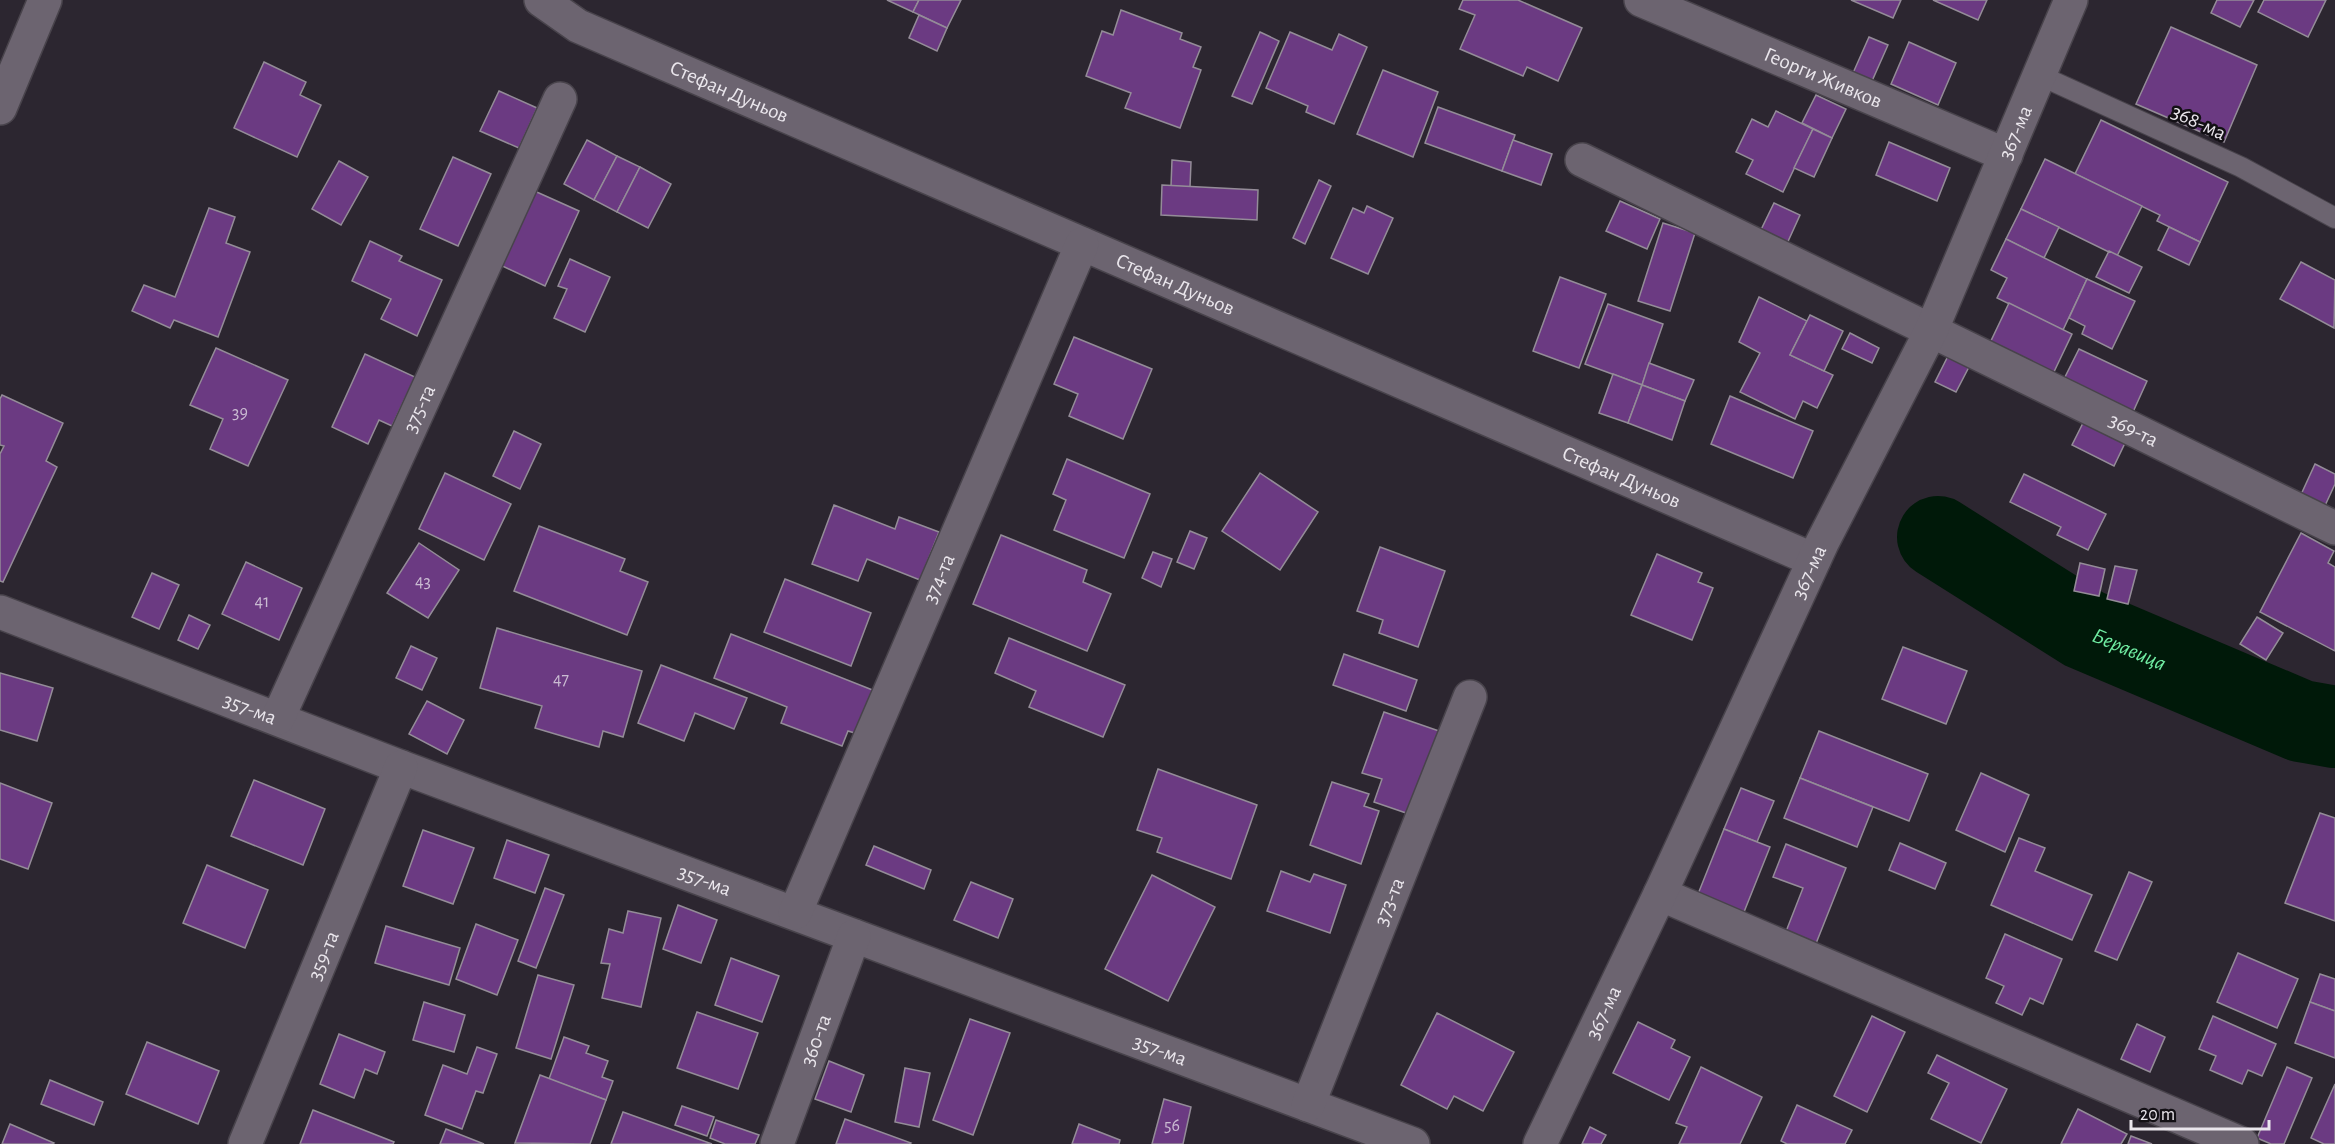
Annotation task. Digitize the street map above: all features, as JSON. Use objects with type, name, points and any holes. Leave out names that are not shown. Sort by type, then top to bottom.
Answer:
[{"type":"street","points":[[0,108],[45,0]]},
{"type":"street","name":"Стефан Дуньов","points":[[541,0],[578,26],[1082,244],[1818,551]]},
{"type":"street","name":"Георги Живков","points":[[1641,0],[2006,155]]},
{"type":"street","name":"367-ма","points":[[1540,1144],[1660,894],[1818,551],[1931,331],[2071,0]]},
{"type":"street","name":"375-та","points":[[278,718],[560,99]]},
{"type":"street","points":[[1581,160],[1931,331]]},
{"type":"street","name":"374-та","points":[[795,913],[1082,244]]},
{"type":"street","name":"369-та","points":[[1931,331],[2335,528]]},
{"type":"street","name":"357-ма","points":[[0,612],[400,767],[1413,1144]]},
{"type":"street","name":"373-та","points":[[1308,1105],[1470,697]]},
{"type":"street","name":"359-та","points":[[245,1144],[400,767]]},
{"type":"street","points":[[1660,894],[2242,1144]]},
{"type":"street","name":"360-та","points":[[777,1144],[854,936]]},
{"type":"lane","name":"368-ма","points":[[2040,75],[2241,167],[2335,218]]},
{"type":"building","points":[[887,0],[919,0],[913,12]]},
{"type":"building","points":[[919,0],[961,0],[947,28],[913,12]]},
{"type":"building","points":[[1463,0],[1518,0],[1582,28],[1558,81],[1527,67],[1523,76],[1460,49],[1475,15],[1459,9]]},
{"type":"building","points":[[1851,0],[1901,0],[1893,18]]},
{"type":"building","points":[[1933,0],[1987,0],[1978,20]]},
{"type":"building","points":[[2217,0],[2254,0],[2240,27],[2211,13]]},
{"type":"building","points":[[2264,0],[2326,0],[2308,37],[2258,12]]},
{"type":"building","points":[[1121,10],[1182,33],[1180,39],[1201,47],[1193,67],[1201,70],[1180,128],[1125,108],[1131,93],[1086,76],[1102,31],[1113,35]]},
{"type":"building","points":[[919,15],[947,28],[937,51],[909,38]]},
{"type":"building","points":[[2171,27],[2257,65],[2224,142],[2136,104]]},
{"type":"building","points":[[1260,32],[1279,41],[1252,104],[1232,96]]},
{"type":"building","points":[[1290,32],[1332,50],[1339,34],[1367,47],[1334,124],[1306,112],[1308,106],[1266,88]]},
{"type":"building","points":[[1869,37],[1888,45],[1872,81],[1853,73]]},
{"type":"building","points":[[1909,42],[1956,63],[1938,105],[1891,84]]},
{"type":"building","points":[[264,62],[306,82],[300,95],[321,105],[297,157],[234,128]]},
{"type":"building","points":[[1383,70],[1438,92],[1413,157],[1357,134]]},
{"type":"building","points":[[499,91],[537,108],[519,148],[480,131]]},
{"type":"building","points":[[1816,95],[1846,109],[1832,138],[1802,123]]},
{"type":"building","points":[[1438,107],[1515,135],[1502,171],[1425,143]]},
{"type":"building","points":[[1776,111],[1813,129],[1783,192],[1746,174],[1753,160],[1736,152],[1752,119],[1768,127]]},
{"type":"building","points":[[2101,120],[2228,182],[2200,242],[2157,221],[2160,215],[2075,174]]},
{"type":"building","points":[[1813,129],[1832,138],[1814,177],[1794,168]]},
{"type":"building","points":[[587,140],[617,156],[594,200],[564,184]]},
{"type":"building","points":[[1513,140],[1552,154],[1541,185],[1502,171]]},
{"type":"building","points":[[1889,142],[1950,168],[1937,201],[1876,175]]},
{"type":"building","points":[[617,156],[640,167],[617,212],[594,200]]},
{"type":"building","points":[[453,157],[491,174],[458,246],[420,229]]},
{"type":"building","points":[[2045,159],[2142,206],[2117,256],[2021,209]]},
{"type":"building","points":[[1172,160],[1191,162],[1190,187],[1171,186]]},
{"type":"building","points":[[339,161],[368,177],[341,225],[312,209]]},
{"type":"building","points":[[640,167],[671,184],[648,228],[617,212]]},
{"type":"building","points":[[1319,180],[1331,186],[1305,244],[1293,238]]},
{"type":"building","points":[[1162,185],[1258,190],[1257,220],[1161,215]]},
{"type":"building","points":[[530,189],[579,211],[545,286],[496,263]]},
{"type":"building","points":[[1620,201],[1660,219],[1647,249],[1606,231]]},
{"type":"building","points":[[1774,203],[1800,215],[1785,248],[1758,236]]},
{"type":"building","points":[[1367,206],[1393,218],[1368,274],[1331,258],[1353,208],[1364,213]]},
{"type":"building","points":[[209,208],[235,217],[226,243],[250,252],[218,337],[174,320],[170,328],[132,311],[144,285],[175,297]]},
{"type":"building","points":[[2021,209],[2059,227],[2044,258],[2006,239]]},
{"type":"building","points":[[1663,223],[1695,233],[1670,311],[1638,301]]},
{"type":"building","points":[[2169,227],[2200,242],[2189,265],[2158,250]]},
{"type":"building","points":[[2006,239],[2087,279],[2063,330],[1997,298],[2007,278],[1991,270]]},
{"type":"building","points":[[370,241],[402,256],[399,261],[442,280],[417,336],[381,319],[391,299],[352,281]]},
{"type":"building","points":[[2109,251],[2142,267],[2129,293],[2096,277]]},
{"type":"building","points":[[570,259],[610,277],[585,332],[554,318],[567,289],[558,286]]},
{"type":"building","points":[[2301,262],[2335,280],[2334,328],[2280,299]]},
{"type":"building","points":[[1560,277],[1606,294],[1579,368],[1533,351]]},
{"type":"building","points":[[2087,279],[2135,301],[2112,349],[2082,334],[2085,326],[2069,318]]},
{"type":"building","points":[[1759,297],[1807,321],[1790,355],[1833,375],[1817,408],[1803,401],[1795,419],[1740,392],[1760,353],[1739,342]]},
{"type":"building","points":[[2009,303],[2072,334],[2052,376],[1989,345]]},
{"type":"building","points":[[1608,304],[1663,324],[1642,385],[1585,364]]},
{"type":"building","points":[[1810,315],[1843,331],[1824,371],[1790,355]]},
{"type":"building","points":[[1850,333],[1879,348],[1872,363],[1842,349]]},
{"type":"building","points":[[1074,337],[1152,369],[1123,439],[1069,416],[1078,394],[1054,384]]},
{"type":"building","points":[[216,348],[288,380],[248,466],[210,449],[223,419],[190,405]]},
{"type":"building","points":[[2079,349],[2147,381],[2133,412],[2064,379]]},
{"type":"building","points":[[1950,352],[1971,363],[1956,392],[1935,382]]},
{"type":"building","points":[[365,354],[415,377],[392,426],[379,420],[368,444],[332,427]]},
{"type":"building","points":[[1649,363],[1694,380],[1685,401],[1642,385]]},
{"type":"building","points":[[1613,374],[1642,385],[1628,423],[1599,413]]},
{"type":"building","points":[[1642,385],[1685,401],[1672,440],[1628,423]]},
{"type":"building","points":[[2,395],[63,423],[46,461],[57,467],[3,582],[0,581],[0,454],[4,446],[0,445],[0,399]]},
{"type":"building","points":[[1730,396],[1813,431],[1793,478],[1711,444]]},
{"type":"building","points":[[2083,423],[2125,443],[2114,466],[2072,445]]},
{"type":"building","points":[[514,431],[541,444],[520,489],[493,476]]},
{"type":"building","points":[[1067,459],[1150,494],[1124,558],[1054,530],[1066,500],[1053,494]]},
{"type":"building","points":[[2315,464],[2335,474],[2335,484],[2323,510],[2299,499]]},
{"type":"building","points":[[445,473],[511,504],[484,560],[419,529]]},
{"type":"building","points":[[1260,473],[1318,512],[1280,570],[1222,531]]},
{"type":"building","points":[[2024,474],[2106,514],[2088,550],[2057,535],[2061,527],[2010,502]]},
{"type":"building","points":[[834,505],[895,529],[899,517],[939,532],[920,580],[867,559],[858,581],[812,564]]},
{"type":"building","points":[[539,526],[625,559],[620,571],[648,582],[627,635],[514,591]]},
{"type":"building","points":[[1190,531],[1207,538],[1194,569],[1177,562]]},
{"type":"building","points":[[2301,533],[2334,551],[2328,563],[2335,567],[2335,651],[2260,612]]},
{"type":"building","points":[[1001,535],[1087,570],[1083,582],[1111,594],[1087,651],[973,604]]},
{"type":"building","points":[[419,543],[459,570],[428,618],[387,593]]},
{"type":"building","points":[[1380,547],[1445,571],[1418,647],[1379,633],[1383,620],[1357,611]]},
{"type":"building","points":[[1153,552],[1172,559],[1161,587],[1142,578]]},
{"type":"building","points":[[1657,554],[1702,573],[1698,582],[1713,588],[1692,640],[1631,615]]},
{"type":"building","points":[[246,562],[302,588],[279,640],[222,614]]},
{"type":"building","points":[[2080,563],[2105,569],[2099,596],[2074,591]]},
{"type":"building","points":[[2115,566],[2137,570],[2128,604],[2107,599]]},
{"type":"building","points":[[152,573],[179,585],[159,629],[132,617]]},
{"type":"building","points":[[785,579],[871,613],[851,666],[764,632]]},
{"type":"building","points":[[189,615],[210,625],[198,649],[178,640]]},
{"type":"building","points":[[2257,617],[2283,633],[2266,660],[2240,644]]},
{"type":"building","points":[[497,628],[642,671],[623,737],[603,731],[599,747],[535,728],[542,706],[480,688]]},
{"type":"building","points":[[731,634],[875,691],[858,734],[848,731],[842,746],[781,723],[787,707],[714,678]]},
{"type":"building","points":[[1009,638],[1125,685],[1103,737],[1029,707],[1036,691],[995,673]]},
{"type":"building","points":[[411,646],[437,658],[422,690],[396,678]]},
{"type":"building","points":[[1903,647],[1967,671],[1946,724],[1882,699]]},
{"type":"building","points":[[1344,654],[1417,680],[1406,711],[1333,685]]},
{"type":"building","points":[[661,665],[747,698],[734,729],[695,713],[684,741],[638,723]]},
{"type":"building","points":[[0,673],[53,688],[37,741],[0,730]]},
{"type":"building","points":[[427,701],[464,720],[447,754],[409,734]]},
{"type":"building","points":[[1384,712],[1439,731],[1409,814],[1374,802],[1382,779],[1362,773]]},
{"type":"building","points":[[1819,731],[1928,774],[1909,821],[1800,778]]},
{"type":"building","points":[[1158,769],[1257,805],[1231,879],[1157,852],[1162,838],[1137,830]]},
{"type":"building","points":[[1981,773],[2029,795],[2005,852],[1956,830]]},
{"type":"building","points":[[1800,778],[1873,807],[1857,847],[1784,818]]},
{"type":"building","points":[[254,780],[325,809],[303,865],[231,836]]},
{"type":"building","points":[[1332,782],[1369,794],[1364,806],[1379,811],[1361,864],[1310,845]]},
{"type":"building","points":[[0,783],[52,803],[28,869],[0,859]]},
{"type":"building","points":[[1741,788],[1774,801],[1757,842],[1724,829]]},
{"type":"building","points":[[2320,813],[2335,818],[2335,921],[2285,903]]},
{"type":"building","points":[[1724,829],[1770,847],[1742,917],[1696,899]]},
{"type":"building","points":[[423,830],[474,848],[453,904],[403,886]]},
{"type":"building","points":[[2019,838],[2045,848],[2035,871],[2092,895],[2072,940],[1991,905]]},
{"type":"building","points":[[507,840],[549,855],[535,893],[494,878]]},
{"type":"building","points":[[1900,843],[1946,863],[1935,889],[1889,870]]},
{"type":"building","points":[[1786,844],[1846,868],[1815,946],[1785,934],[1803,888],[1773,877]]},
{"type":"building","points":[[874,846],[931,870],[924,889],[866,865]]},
{"type":"building","points":[[207,865],[268,890],[245,948],[183,923]]},
{"type":"building","points":[[1281,871],[1310,882],[1314,874],[1346,885],[1330,933],[1267,911]]},
{"type":"building","points":[[2129,872],[2152,882],[2117,960],[2095,951]]},
{"type":"building","points":[[1152,875],[1215,907],[1168,1001],[1105,969]]},
{"type":"building","points":[[971,882],[1013,899],[998,938],[954,920]]},
{"type":"building","points":[[545,888],[564,895],[536,968],[518,961]]},
{"type":"building","points":[[678,905],[717,920],[701,963],[663,949]]},
{"type":"building","points":[[628,911],[661,918],[641,1007],[602,998],[610,964],[601,963],[609,929],[623,933]]},
{"type":"building","points":[[476,924],[518,940],[497,995],[456,979]]},
{"type":"building","points":[[386,926],[460,948],[449,985],[375,963]]},
{"type":"building","points":[[2005,934],[2062,959],[2043,1004],[2030,998],[2022,1015],[1996,1003],[2004,986],[1986,978]]},
{"type":"building","points":[[2238,953],[2298,979],[2277,1028],[2217,1002]]},
{"type":"building","points":[[731,958],[779,976],[762,1022],[715,1005]]},
{"type":"building","points":[[2320,974],[2335,979],[2335,1011],[2310,1002]]},
{"type":"building","points":[[538,975],[574,985],[551,1059],[516,1048]]},
{"type":"building","points":[[424,1002],[465,1015],[454,1052],[413,1040]]},
{"type":"building","points":[[2310,1002],[2335,1011],[2335,1058],[2295,1043]]},
{"type":"building","points":[[697,1012],[758,1033],[738,1089],[677,1068]]},
{"type":"building","points":[[1437,1013],[1514,1052],[1483,1111],[1454,1096],[1447,1109],[1401,1085]]},
{"type":"building","points":[[1872,1016],[1905,1032],[1867,1112],[1834,1096]]},
{"type":"building","points":[[2213,1016],[2276,1044],[2262,1076],[2248,1070],[2242,1084],[2210,1070],[2216,1056],[2199,1049]]},
{"type":"building","points":[[970,1019],[1010,1033],[973,1135],[933,1120]]},
{"type":"building","points":[[1638,1022],[1675,1040],[1671,1048],[1690,1057],[1669,1100],[1613,1073]]},
{"type":"building","points":[[2137,1024],[2165,1037],[2150,1072],[2121,1059]]},
{"type":"building","points":[[339,1034],[385,1052],[377,1074],[365,1069],[354,1098],[320,1084]]},
{"type":"building","points":[[564,1037],[589,1046],[586,1053],[608,1061],[602,1077],[613,1081],[606,1100],[549,1079]]},
{"type":"building","points":[[147,1042],[219,1071],[198,1124],[126,1094]]},
{"type":"building","points":[[477,1047],[497,1054],[483,1093],[476,1091],[462,1129],[425,1115],[443,1065],[467,1074]]},
{"type":"building","points":[[1937,1055],[2007,1089],[1981,1143],[1931,1119],[1949,1083],[1928,1073]]},
{"type":"building","points":[[829,1061],[864,1075],[851,1112],[815,1099]]},
{"type":"building","points":[[1701,1067],[1762,1097],[1740,1144],[1679,1144],[1687,1127],[1676,1123]]},
{"type":"building","points":[[2287,1067],[2312,1078],[2284,1144],[2271,1144],[2257,1138]]},
{"type":"building","points":[[905,1068],[930,1073],[919,1127],[895,1122]]},
{"type":"building","points":[[540,1075],[606,1100],[590,1144],[515,1143]]},
{"type":"building","points":[[50,1080],[103,1102],[94,1125],[41,1104]]},
{"type":"building","points":[[2335,1084],[2335,1144],[2324,1144],[2311,1138]]},
{"type":"building","points":[[1164,1099],[1191,1107],[1183,1144],[1152,1144]]},
{"type":"building","points":[[1797,1105],[1852,1130],[1845,1144],[1787,1144],[1781,1141]]},
{"type":"building","points":[[682,1106],[714,1117],[707,1136],[675,1125]]},
{"type":"building","points":[[2078,1109],[2127,1134],[2121,1144],[2061,1144]]},
{"type":"building","points":[[313,1110],[394,1142],[393,1144],[300,1144]]},
{"type":"building","points":[[623,1112],[712,1144],[611,1144]]},
{"type":"building","points":[[845,1119],[911,1143],[836,1144]]},
{"type":"building","points":[[716,1120],[759,1135],[755,1144],[725,1144],[710,1138]]},
{"type":"building","points":[[10,1124],[54,1143],[2,1144]]},
{"type":"building","points":[[1079,1124],[1120,1140],[1119,1144],[1072,1144]]},
{"type":"building","points":[[1590,1127],[1606,1135],[1601,1144],[1582,1144]]},
{"type":"building","points":[[446,1129],[484,1144],[440,1144]]},
{"type":"building","points":[[2131,1136],[2152,1144],[2128,1144]]},
{"type":"waterway","name":"Беравица","points":[[1938,537],[2084,629],[2301,721],[2335,727]]}]
